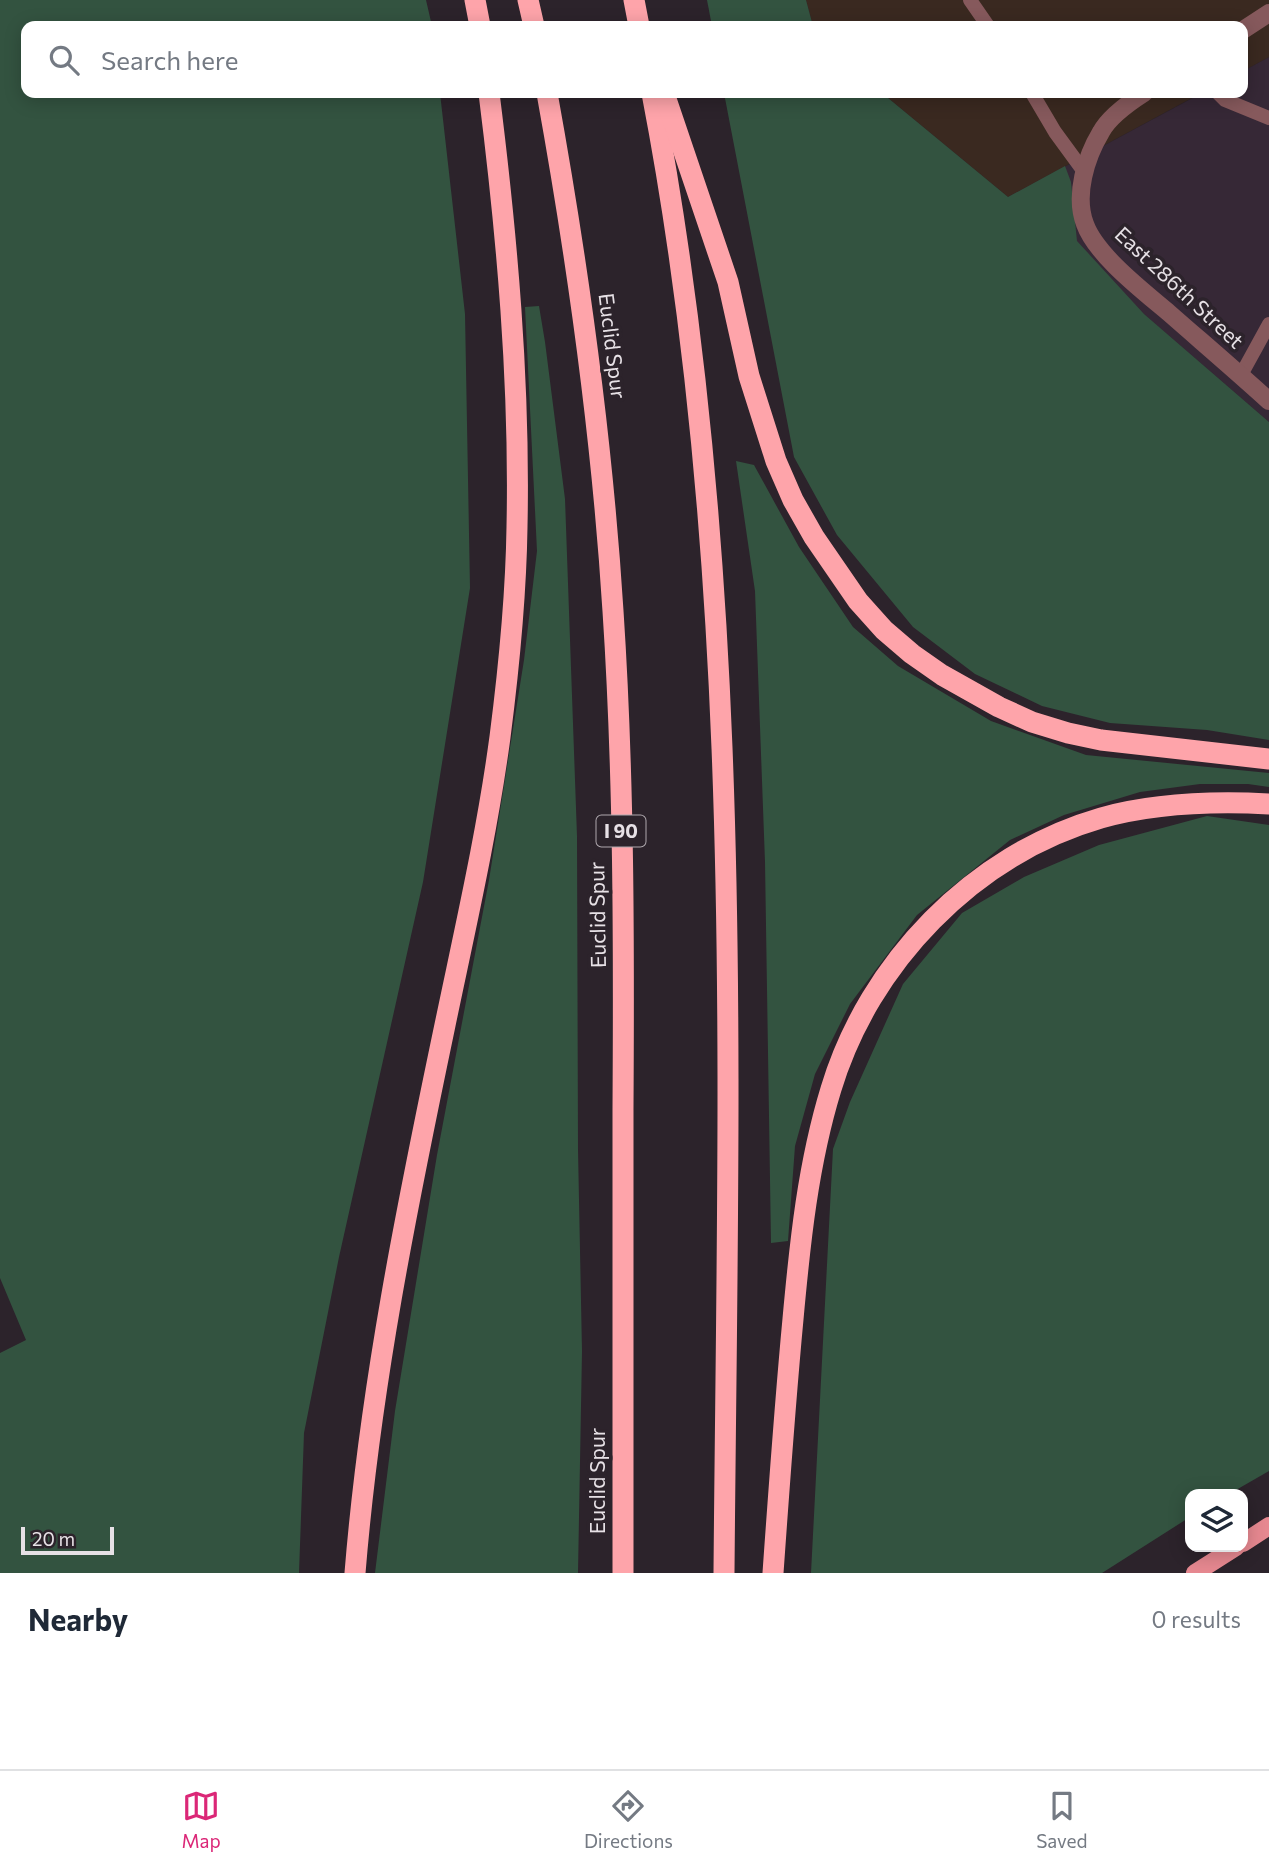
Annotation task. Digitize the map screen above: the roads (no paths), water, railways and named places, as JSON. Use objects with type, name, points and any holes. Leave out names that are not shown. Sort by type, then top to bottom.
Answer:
[{"type":"highway","points":[[475,0],[479,21]]},
{"type":"highway","points":[[528,0],[533,21]]},
{"type":"highway","points":[[634,2],[639,21]]},
{"type":"highway","points":[[355,1573],[376,1394],[399,1253],[482,844],[508,674],[517,528],[517,458],[506,240],[490,98]]},
{"type":"highway","name":"Euclid Spur","points":[[548,98],[594,391],[613,612],[624,955],[623,1573]]},
{"type":"highway","points":[[653,98],[676,230],[691,342],[721,699],[728,910],[724,1573]]},
{"type":"highway","points":[[666,98],[728,282],[749,376],[776,461],[793,500],[814,537],[858,601],[884,630],[942,676],[999,708],[1032,722],[1101,740],[1269,759]]},
{"type":"highway","points":[[773,1573],[797,1276],[813,1163],[831,1088],[844,1054],[877,989],[896,961],[944,909],[980,879],[1032,846],[1101,818],[1148,809],[1207,802],[1269,804]]},
{"type":"main road","points":[[1248,1540],[1269,1526]]},
{"type":"main road","points":[[1195,1573],[1228,1552]]},
{"type":"street","points":[[1248,27],[1269,13]]},
{"type":"street","name":"East 286th Street","points":[[1136,98],[1102,130],[1091,153],[1080,202],[1085,225],[1110,261],[1269,401]]},
{"type":"lane","points":[[970,0],[985,21]]},
{"type":"lane","points":[[1035,98],[1055,132],[1085,173]]},
{"type":"lane","points":[[1223,98],[1269,118]]},
{"type":"lane","points":[[1241,375],[1269,324]]}]
